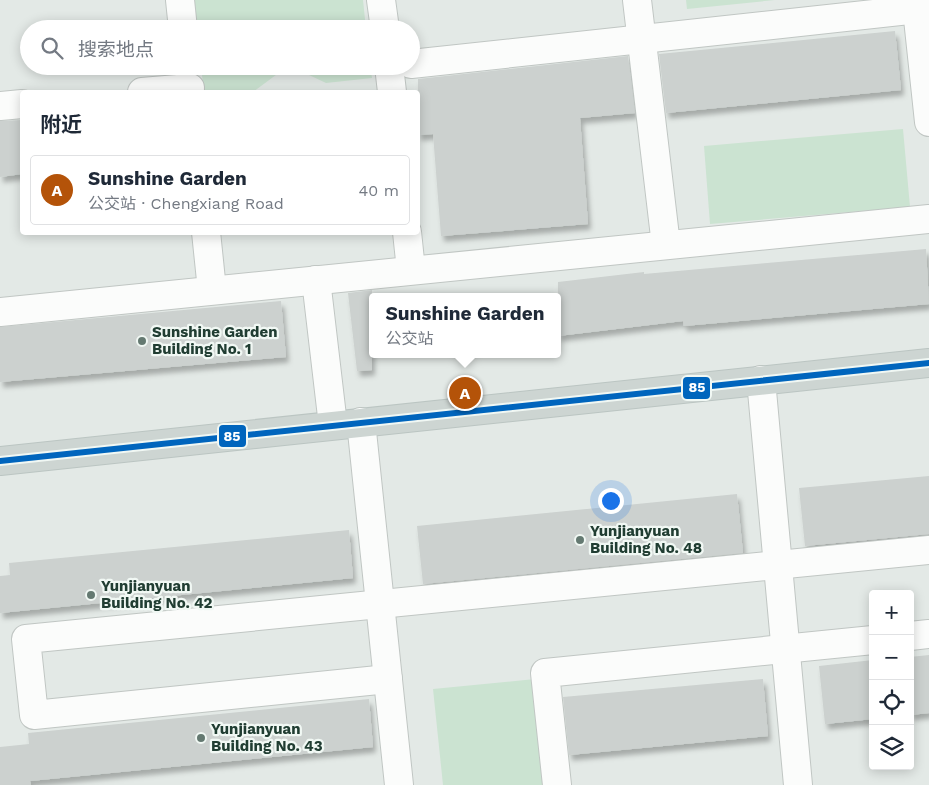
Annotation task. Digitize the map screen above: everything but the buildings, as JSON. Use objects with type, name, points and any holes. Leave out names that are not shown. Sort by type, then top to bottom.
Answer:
[{"type":"main road","points":[[0,461],[929,363]]},
{"type":"street","points":[[180,0],[182,20]]},
{"type":"street","points":[[382,0],[384,20]]},
{"type":"street","points":[[637,0],[666,245]]},
{"type":"street","points":[[420,63],[920,6],[929,122]]},
{"type":"street","points":[[390,75],[392,90]]},
{"type":"street","points":[[151,90],[189,82]]},
{"type":"street","points":[[0,106],[20,104]]},
{"type":"street","points":[[0,312],[929,219]]},
{"type":"street","points":[[206,235],[212,290]]},
{"type":"street","points":[[407,235],[411,270]]},
{"type":"street","points":[[316,280],[333,425]]},
{"type":"street","points":[[761,380],[798,785]]},
{"type":"street","points":[[361,422],[399,785]]},
{"type":"street","points":[[388,679],[34,715],[26,639],[929,550]]},
{"type":"street","points":[[914,636],[929,634]]},
{"type":"street","points":[[557,785],[546,673],[869,640]]},
{"type":"green space","points":[[194,0],[363,0],[365,20],[196,20]]},
{"type":"green space","points":[[686,0],[775,0],[687,9]]},
{"type":"green space","points":[[202,75],[276,75],[256,90],[204,90]]},
{"type":"green space","points":[[309,75],[372,75],[372,78],[326,83]]},
{"type":"green space","points":[[903,129],[910,207],[710,224],[704,146]]},
{"type":"green space","points":[[535,679],[546,785],[443,785],[433,689]]},
{"type":"transit line","name":"85","points":[[0,461],[929,363]]},
{"type":"place","name":"Sunshine Garden Building No. 1","points":[[142,341]]},
{"type":"place","name":"Sunshine Garden","points":[[465,393]]},
{"type":"place","name":"Yunjianyuan Building No. 48","points":[[580,540]]},
{"type":"place","name":"Yunjianyuan Building No. 42","points":[[91,595]]},
{"type":"place","name":"Yunjianyuan Building No. 43","points":[[201,738]]}]
